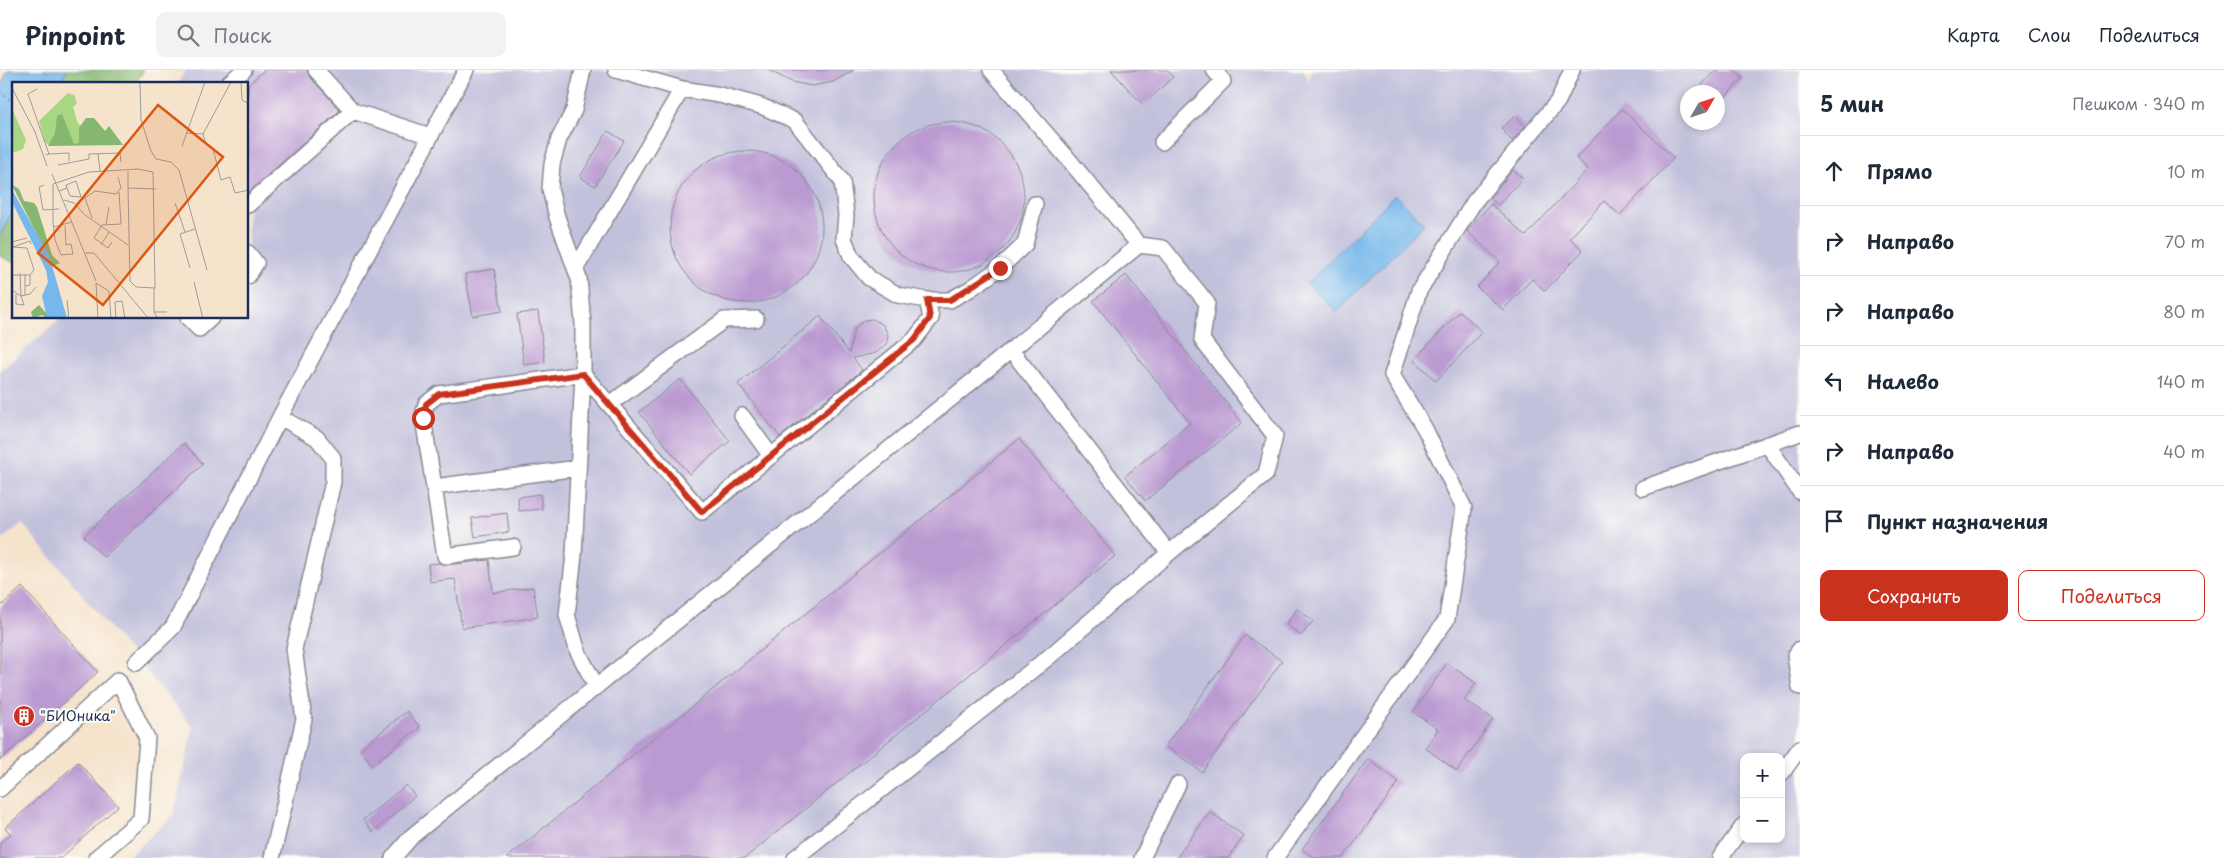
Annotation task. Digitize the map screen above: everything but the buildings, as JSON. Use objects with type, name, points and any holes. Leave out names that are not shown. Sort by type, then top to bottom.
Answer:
[{"type":"lane","points":[[230,82],[244,70]]},
{"type":"lane","points":[[316,70],[353,111],[430,136]]},
{"type":"lane","points":[[136,663],[173,627],[280,417],[466,70]]},
{"type":"lane","points":[[583,70],[574,110],[559,139],[552,164],[550,189],[557,217],[579,279],[583,324],[583,374],[574,554],[567,615],[578,652],[596,686]]},
{"type":"lane","points":[[616,70],[682,89],[720,95],[761,106],[795,121],[842,181],[846,215],[844,238],[851,256],[870,278],[898,295],[927,300],[950,300],[1000,268],[1025,244],[1035,204]]},
{"type":"lane","points":[[795,858],[1050,656],[1169,552],[1266,474],[1275,436],[1202,340],[1208,303],[1163,248],[1138,245],[1070,161],[991,70]]},
{"type":"lane","points":[[1162,142],[1223,81],[1214,70]]},
{"type":"lane","points":[[1275,858],[1448,619],[1464,508],[1425,428],[1392,375],[1418,291],[1474,202],[1558,101],[1572,70]]},
{"type":"lane","points":[[576,268],[682,89]]},
{"type":"lane","points":[[249,204],[353,111]]},
{"type":"lane","points":[[393,858],[412,836],[1138,245]]},
{"type":"lane","points":[[249,254],[256,263],[249,274]]},
{"type":"lane","points":[[583,374],[702,512],[914,340],[930,318],[927,300]]},
{"type":"lane","points":[[189,319],[198,329],[210,319]]},
{"type":"lane","points":[[610,404],[724,320],[756,319]]},
{"type":"lane","points":[[1011,350],[1169,552]]},
{"type":"lane","points":[[513,548],[445,556],[423,418],[426,404],[439,394],[583,374]]},
{"type":"lane","points":[[742,416],[772,456]]},
{"type":"lane","points":[[272,858],[304,719],[294,649],[333,482],[333,458],[317,438],[280,417]]},
{"type":"lane","points":[[1643,488],[1800,433]]},
{"type":"lane","points":[[1767,444],[1800,492]]},
{"type":"lane","points":[[434,487],[578,468]]},
{"type":"lane","points":[[1800,649],[1795,656],[1800,687]]},
{"type":"lane","points":[[0,789],[118,680],[147,738],[141,819],[96,858]]},
{"type":"lane","points":[[1785,769],[1800,748]]},
{"type":"lane","points":[[1142,858],[1178,784]]},
{"type":"lane","points":[[1720,858],[1740,830]]},
{"type":"path","points":[[0,93],[12,101]]},
{"type":"shaded area","points":[[186,70],[1303,70],[1307,76],[1308,83],[1311,70],[1800,70],[1800,858],[127,858],[174,815],[193,727],[22,523],[0,541],[0,371],[60,319],[249,319],[249,82],[178,82]]},
{"type":"green space","points":[[67,70],[144,70],[136,82],[60,82]]},
{"type":"green space","points":[[12,213],[12,262],[0,256],[0,235]]},
{"type":"water","points":[[8,70],[67,70],[60,82],[12,82],[12,213],[0,235],[0,87]]},
{"type":"water","points":[[1395,195],[1424,224],[1337,312],[1307,283]]},
{"type":"place","name":"\"БИОника\"","points":[[24,716]]},
{"type":"route","points":[[423,418],[426,404],[439,394],[583,374],[702,512],[914,340],[930,318],[927,300],[950,300],[970,289],[1000,268]]}]
